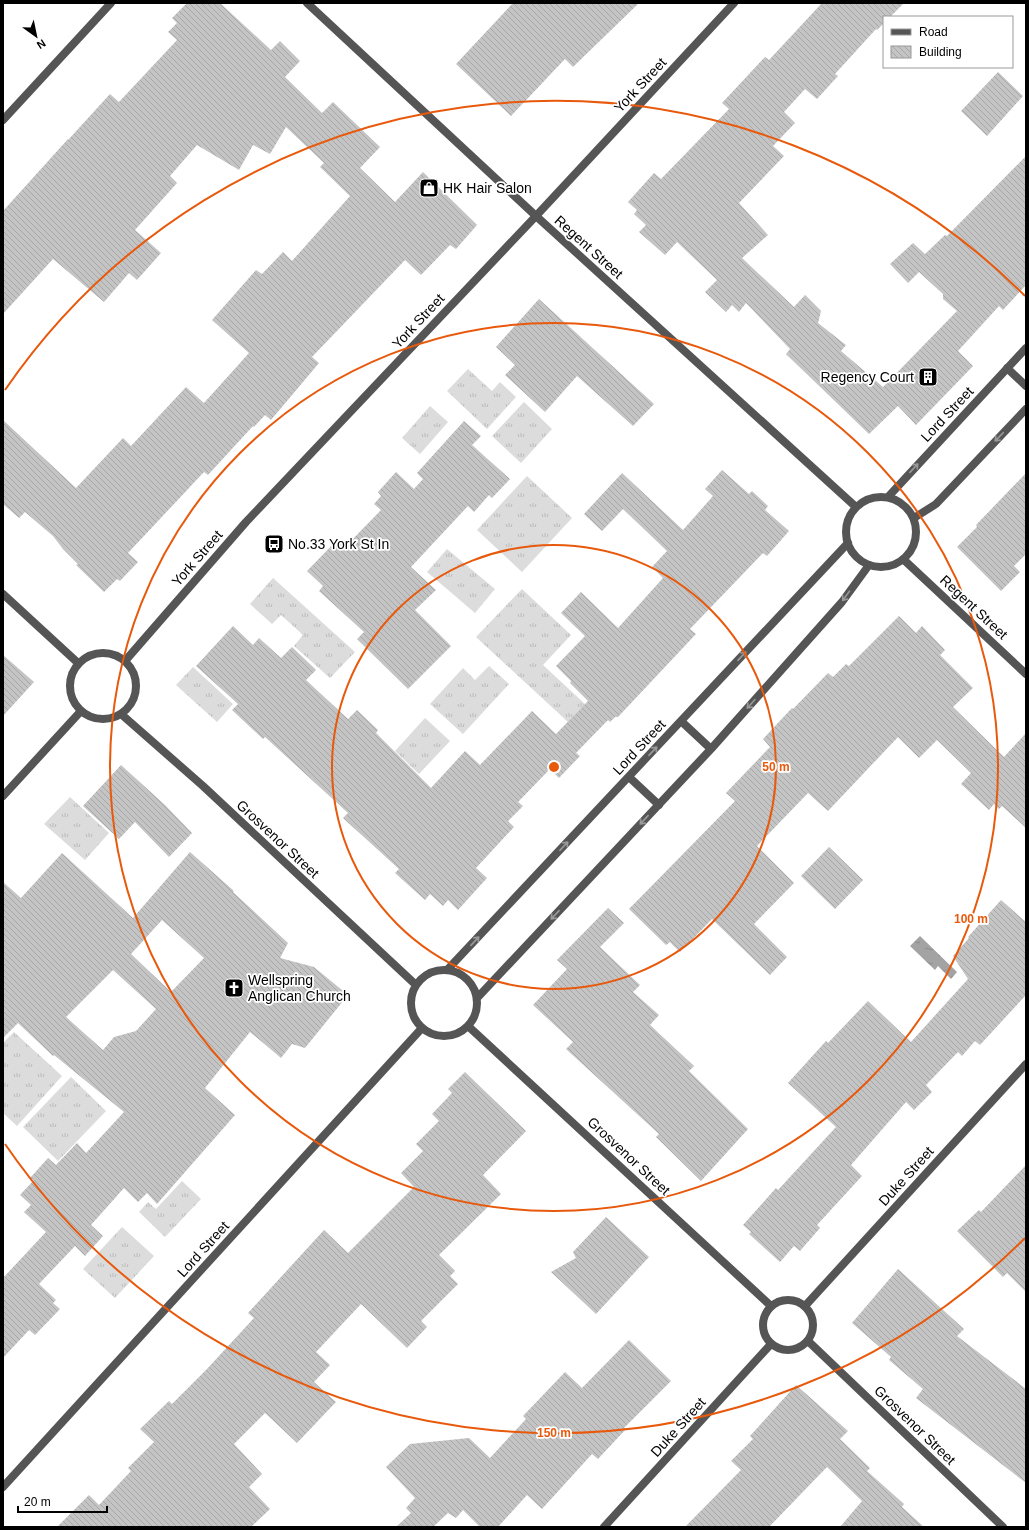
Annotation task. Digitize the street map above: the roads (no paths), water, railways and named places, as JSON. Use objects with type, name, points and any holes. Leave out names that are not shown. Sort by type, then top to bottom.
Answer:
[{"type":"street","points":[[3,120],[111,3]]},
{"type":"street","name":"Regent Street","points":[[307,3],[536,216],[856,507]]},
{"type":"street","name":"York Street","points":[[125,661],[246,522],[536,216],[734,3]]},
{"type":"street","name":"Lord Street","points":[[888,497],[1026,348]]},
{"type":"street","points":[[1007,368],[1026,386]]},
{"type":"street","points":[[914,518],[936,504],[1026,409]]},
{"type":"street","points":[[879,496],[888,497],[899,501],[908,508],[914,518],[917,529],[911,551],[903,559],[893,565],[881,567],[869,565],[860,560],[848,543],[846,534],[850,515],[856,507],[870,498],[879,496]]},
{"type":"street","name":"Lord Street","points":[[448,969],[848,543]]},
{"type":"street","name":"Regent Street","points":[[903,559],[1026,674]]},
{"type":"street","points":[[478,997],[711,749],[842,602],[869,565]]},
{"type":"street","points":[[3,594],[78,663]]},
{"type":"street","points":[[106,652],[116,655],[132,668],[136,678],[136,689],[131,703],[121,714],[111,719],[91,717],[81,712],[74,704],[70,694],[71,677],[72,672],[78,663],[86,656],[106,652]]},
{"type":"street","points":[[3,796],[81,712]]},
{"type":"street","name":"Grosvenor Street","points":[[121,714],[203,786],[416,985]]},
{"type":"street","points":[[681,721],[711,749]]},
{"type":"street","points":[[629,777],[659,804]]},
{"type":"street","points":[[448,969],[468,978],[478,997],[478,1007],[475,1018],[460,1032],[451,1035],[441,1036],[422,1028],[416,1021],[412,1012],[412,998],[416,985],[430,973],[439,970],[448,969]]},
{"type":"street","name":"Grosvenor Street","points":[[468,1026],[771,1306]]},
{"type":"street","name":"Lord Street","points":[[3,1487],[422,1028]]},
{"type":"street","name":"Duke Street","points":[[805,1306],[1026,1064]]},
{"type":"street","points":[[785,1300],[792,1300],[805,1306],[810,1312],[814,1327],[808,1341],[794,1350],[786,1351],[778,1349],[771,1344],[763,1329],[763,1321],[771,1306],[777,1302],[785,1300]]},
{"type":"street","name":"Grosvenor Street","points":[[808,1341],[1003,1527]]},
{"type":"street","name":"Duke Street","points":[[604,1527],[771,1344]]},
{"type":"water","points":[[920,936],[957,972],[951,979],[938,966],[935,970],[910,946]]},
{"type":"place","name":"HK Hair Salon","points":[[429,188]]},
{"type":"place","name":"Regency Court","points":[[928,377]]},
{"type":"place","name":"No.33 York St In","points":[[274,544]]},
{"type":"place","name":"Wellspring Anglican Church","points":[[234,988]]}]
